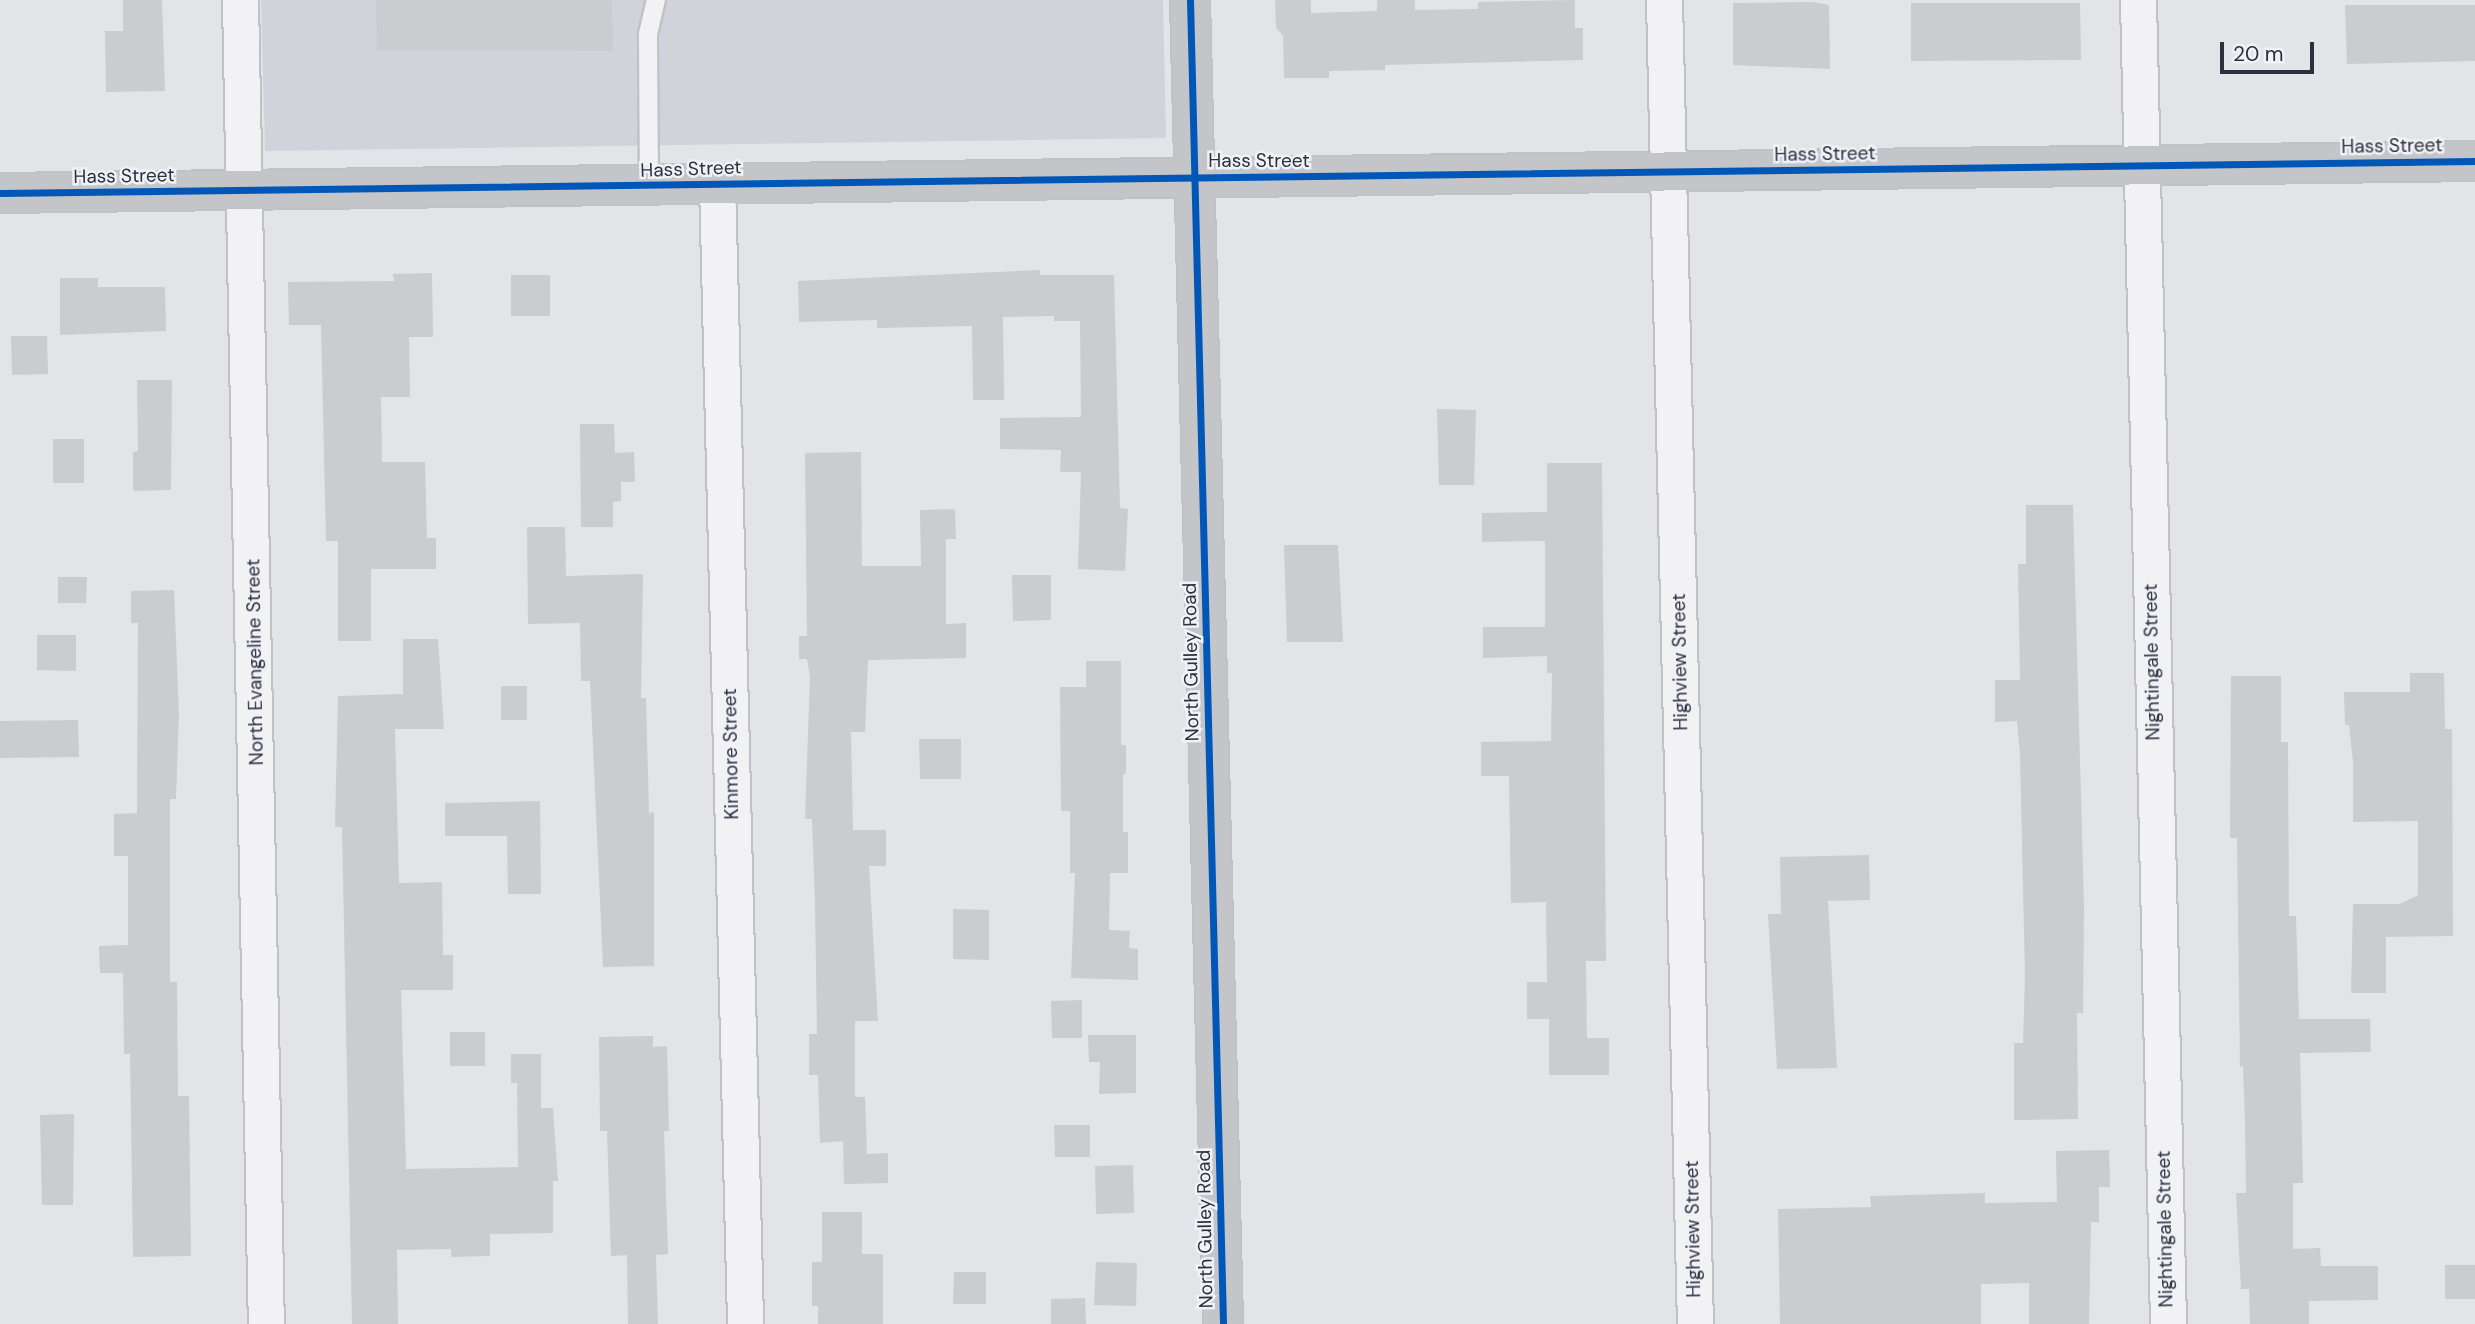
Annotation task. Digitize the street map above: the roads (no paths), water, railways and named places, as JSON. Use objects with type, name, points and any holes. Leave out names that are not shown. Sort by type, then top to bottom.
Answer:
[{"type":"street","name":"North Evangeline Street","points":[[240,0],[247,190],[266,1324]]},
{"type":"street","name":"North Gulley Road","points":[[1189,0],[1223,1324]]},
{"type":"street","name":"Highview Street","points":[[1664,0],[1695,1324]]},
{"type":"street","name":"Nightingale Street","points":[[2137,0],[2168,1324]]},
{"type":"street","name":"Hass Street","points":[[0,193],[2475,161]]},
{"type":"street","name":"Kinmore Street","points":[[717,183],[745,1324]]},
{"type":"lane","points":[[649,186],[648,34],[656,0]]}]
